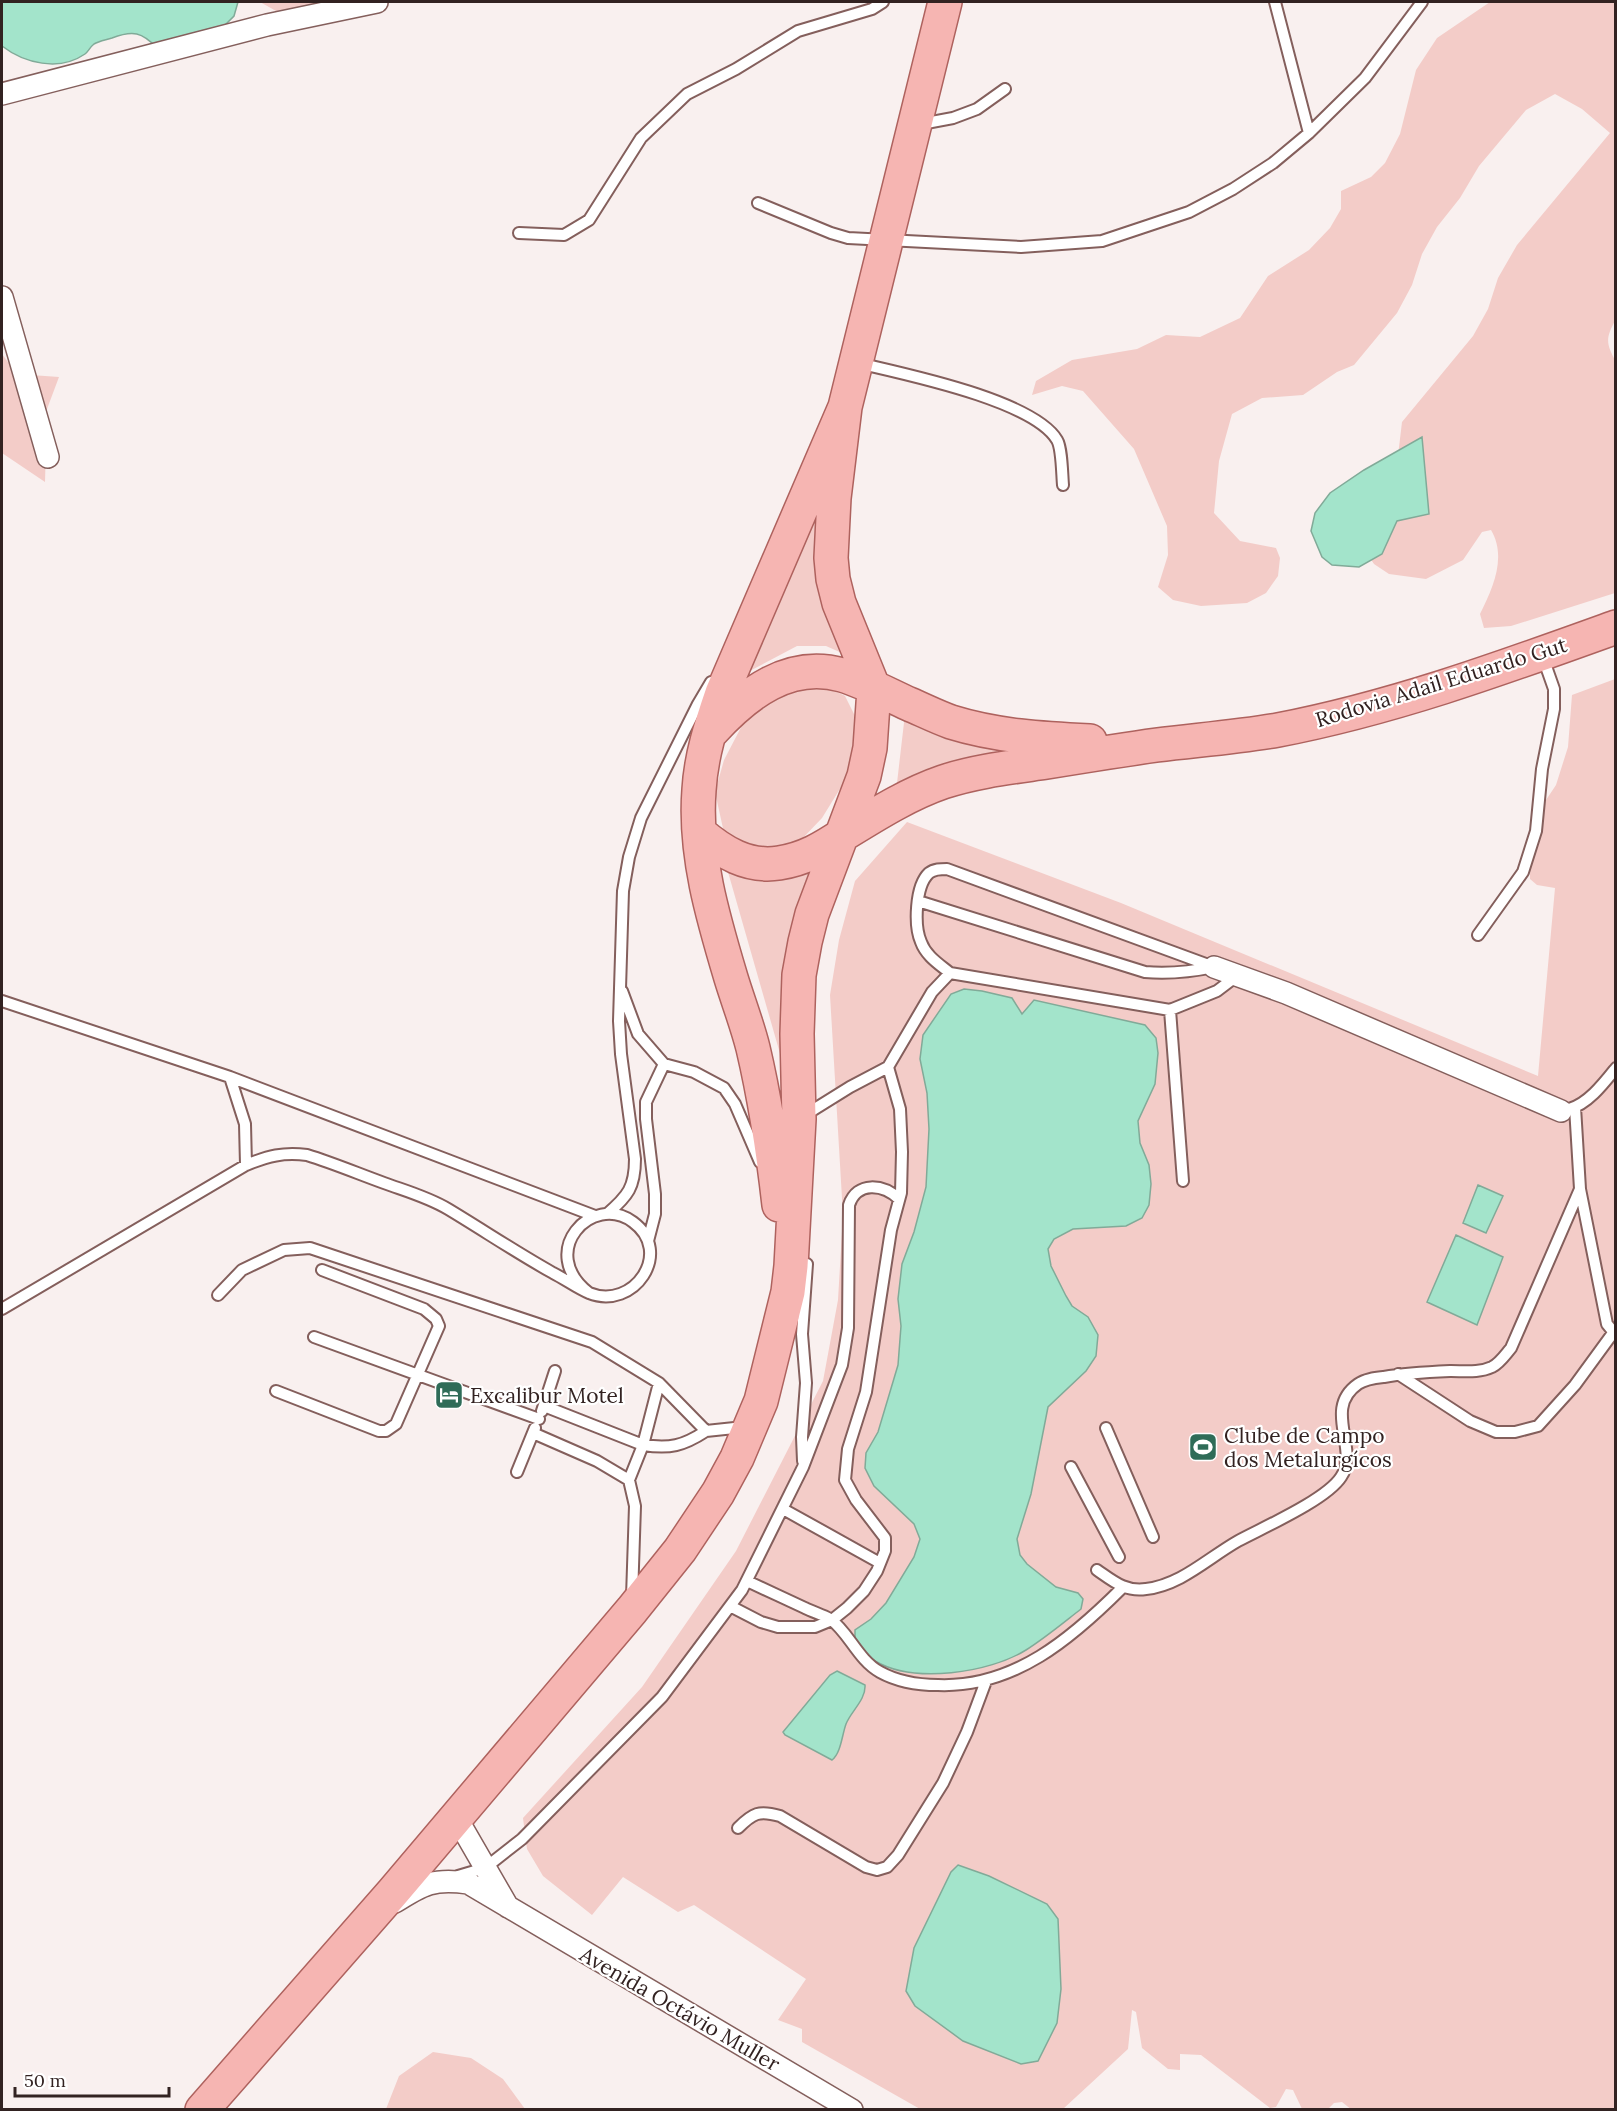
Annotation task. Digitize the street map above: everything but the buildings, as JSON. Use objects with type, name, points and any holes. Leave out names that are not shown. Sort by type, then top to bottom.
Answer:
[{"type":"main road","points":[[202,2109],[352,1939],[632,1610],[680,1550],[718,1493],[751,1427],[767,1379],[788,1292],[791,1266],[799,1119],[796,1034],[799,975],[812,914],[864,776],[870,748],[874,689],[839,603],[831,558],[834,498],[845,407],[945,2]]},
{"type":"main road","points":[[779,1326],[792,1212],[774,1158],[753,1046],[711,904],[702,859],[699,793],[707,737],[722,693],[845,407]]},
{"type":"main road","name":"Rodovia Adail Eduardo Gut","points":[[842,835],[907,798],[943,782],[985,772],[1158,745],[1276,730],[1351,714],[1541,654],[1616,627]]},
{"type":"main road","points":[[707,737],[732,709],[754,693],[776,680],[795,673],[813,670],[830,672],[874,689]]},
{"type":"main road","name":"Rodovia Adail Eduardo Gut","points":[[874,689],[948,721],[991,733],[1057,740],[1158,745]]},
{"type":"main road","points":[[700,833],[720,850],[738,858],[756,863],[776,864],[798,860],[813,854],[842,835]]},
{"type":"street","points":[[2,94],[267,25],[377,2]]},
{"type":"street","points":[[2,297],[48,457]]},
{"type":"street","points":[[1214,967],[1286,993],[1568,1109]]},
{"type":"street","points":[[456,1817],[508,1907]]},
{"type":"street","points":[[352,1939],[393,1902],[421,1885],[446,1880]]},
{"type":"street","name":"Avenida Octávio Muller","points":[[446,1880],[468,1884],[846,2108]]},
{"type":"lane","points":[[519,233],[564,235],[589,219],[641,138],[687,94],[736,69],[798,31],[872,9],[883,2]]},
{"type":"lane","points":[[1275,2],[1309,133]]},
{"type":"lane","points":[[758,203],[848,238],[1021,247],[1102,241],[1189,212],[1233,189],[1273,163],[1309,133],[1365,78],[1422,2]]},
{"type":"lane","points":[[914,125],[952,118],[978,109],[1005,89]]},
{"type":"lane","points":[[855,363],[940,383],[1003,404],[1040,423],[1058,441],[1063,485]]},
{"type":"lane","points":[[723,663],[758,608]]},
{"type":"lane","points":[[1478,935],[1523,872],[1536,831],[1542,769],[1554,709],[1554,689],[1541,654]]},
{"type":"lane","points":[[608,1214],[627,1195],[633,1185],[635,1172],[621,1054],[620,982],[623,891],[629,857],[641,818],[698,704],[717,673]]},
{"type":"lane","points":[[1214,967],[947,869],[937,869],[929,873],[922,883],[918,901],[917,931],[921,944],[930,957],[950,973],[1170,1010],[1217,991],[1238,975]]},
{"type":"lane","points":[[918,901],[1145,972],[1188,973],[1214,967]]},
{"type":"lane","points":[[799,1119],[850,1087],[888,1067],[932,992],[950,973]]},
{"type":"lane","points":[[620,982],[638,1034],[664,1064],[694,1072],[724,1088],[735,1104],[792,1212]]},
{"type":"lane","points":[[2,1001],[230,1077],[595,1216]]},
{"type":"lane","points":[[1170,1010],[1183,1181]]},
{"type":"lane","points":[[648,1241],[655,1214],[655,1194],[646,1102],[664,1064]]},
{"type":"lane","points":[[730,1606],[761,1622],[778,1627],[815,1627],[832,1620],[864,1592],[877,1571],[885,1551],[885,1538],[856,1500],[845,1480],[848,1449],[866,1392],[891,1230],[899,1199],[902,1152],[900,1109],[888,1067]]},
{"type":"lane","points":[[1398,1374],[1470,1421],[1496,1432],[1515,1432],[1538,1426],[1575,1385],[1614,1334],[1607,1324],[1580,1189],[1568,1109],[1590,1097],[1616,1068]]},
{"type":"lane","points":[[230,1077],[245,1124],[246,1165]]},
{"type":"lane","points":[[2,1309],[246,1165],[267,1157],[288,1153],[308,1155],[330,1162],[446,1208],[520,1254],[589,1293],[601,1296],[625,1293],[643,1277],[648,1266],[650,1253],[648,1241],[642,1230],[632,1221],[608,1214],[595,1216],[581,1225],[571,1237],[567,1253],[568,1269],[576,1283],[589,1293]]},
{"type":"lane","points":[[792,1212],[796,1179]]},
{"type":"lane","points":[[446,1880],[485,1868],[522,1839],[662,1697],[747,1581],[803,1467],[842,1365],[848,1328],[849,1205],[852,1196],[859,1189],[874,1188],[884,1190],[899,1199]]},
{"type":"lane","points":[[1097,1570],[1122,1588],[1148,1589],[1168,1583],[1328,1490],[1338,1482],[1346,1468],[1341,1412],[1344,1401],[1358,1384],[1398,1374],[1479,1371],[1498,1363],[1511,1348],[1580,1189]]},
{"type":"lane","points":[[218,1295],[242,1270],[284,1250],[310,1248],[592,1342],[659,1383],[706,1431]]},
{"type":"lane","points":[[803,1467],[802,1437],[806,1383],[802,1334],[807,1256]]},
{"type":"lane","points":[[276,1390],[379,1431],[386,1431],[396,1424],[439,1326],[436,1319],[424,1309],[322,1270]]},
{"type":"lane","points":[[314,1337],[539,1419]]},
{"type":"lane","points":[[517,1472],[544,1406],[555,1371]]},
{"type":"lane","points":[[632,1610],[635,1506],[629,1480],[642,1445],[659,1383]]},
{"type":"lane","points":[[544,1406],[642,1445],[657,1447],[684,1444],[706,1431],[751,1427]]},
{"type":"lane","points":[[1106,1428],[1153,1537]]},
{"type":"lane","points":[[533,1433],[597,1461],[629,1480]]},
{"type":"lane","points":[[1071,1467],[1119,1557]]},
{"type":"lane","points":[[783,1509],[880,1563]]},
{"type":"lane","points":[[747,1581],[832,1620],[866,1662],[879,1672],[898,1680],[923,1685],[950,1686],[986,1681],[1012,1672],[1048,1652],[1089,1621],[1122,1588]]},
{"type":"lane","points":[[738,1828],[751,1815],[760,1812],[770,1813],[780,1816],[866,1867],[877,1870],[887,1867],[898,1855],[943,1783],[967,1732],[986,1681]]},
{"type":"shaded area","points":[[2,2],[238,2],[234,16],[216,34],[157,48],[142,36],[126,34],[96,43],[75,60],[53,64],[31,61],[2,46]]},
{"type":"shaded area","points":[[260,2],[343,2],[285,16]]},
{"type":"shaded area","points":[[1490,2],[1615,2],[1616,319],[1608,341],[1616,362],[1615,593],[1511,626],[1484,628],[1480,614],[1493,583],[1498,562],[1496,540],[1491,530],[1482,532],[1463,560],[1426,579],[1389,574],[1374,564],[1366,552],[1397,464],[1402,422],[1473,336],[1488,309],[1498,278],[1517,245],[1610,133],[1582,109],[1555,94],[1526,110],[1479,166],[1460,198],[1437,227],[1422,254],[1412,285],[1397,313],[1354,365],[1337,372],[1303,395],[1262,398],[1232,414],[1219,461],[1214,513],[1240,541],[1276,548],[1280,558],[1278,576],[1266,593],[1247,603],[1201,606],[1173,600],[1158,587],[1168,555],[1167,526],[1134,449],[1083,391],[1062,386],[1032,395],[1036,381],[1072,360],[1137,349],[1166,335],[1200,337],[1240,318],[1268,276],[1309,250],[1330,228],[1341,209],[1341,191],[1371,177],[1385,163],[1400,134],[1416,70],[1437,38]]},
{"type":"shaded area","points":[[2,354],[17,374],[59,377],[47,409],[45,482],[2,453]]},
{"type":"shaded area","points":[[1422,437],[1429,514],[1397,521],[1382,554],[1359,567],[1332,565],[1322,557],[1311,531],[1315,513],[1330,493],[1364,470]]},
{"type":"shaded area","points":[[826,493],[851,657],[826,646],[797,646],[746,673]]},
{"type":"shaded area","name":"Clube de Campo dos Metalurgícos","points":[[1615,679],[1615,2109],[1352,2110],[1342,2102],[1334,2103],[1328,2109],[1302,2109],[1293,2090],[1286,2089],[1276,2107],[1270,2108],[1201,2055],[1180,2054],[1180,2070],[1168,2069],[1142,2048],[1136,2012],[1132,2010],[1128,2049],[1063,2109],[920,2109],[802,2042],[802,2029],[778,2020],[806,1979],[694,1905],[678,1912],[623,1877],[592,1915],[543,1876],[527,1849],[523,1818],[642,1687],[736,1551],[823,1381],[838,1300],[843,1215],[830,995],[839,940],[855,881],[907,822],[1121,903],[1538,1076],[1555,888],[1537,885],[1530,879],[1530,824],[1556,785],[1568,747],[1572,695]]},
{"type":"shaded area","points":[[799,684],[826,686],[845,696],[855,716],[854,766],[822,818],[802,839],[762,854],[726,842],[715,792],[724,760],[748,714]]},
{"type":"shaded area","points":[[905,714],[1027,748],[962,763],[897,783]]},
{"type":"shaded area","points":[[726,865],[760,880],[813,873],[783,1064]]},
{"type":"shaded area","points":[[964,989],[1012,998],[1022,1014],[1034,1000],[1145,1025],[1156,1038],[1158,1053],[1155,1084],[1138,1121],[1140,1143],[1149,1165],[1151,1184],[1149,1205],[1142,1218],[1126,1226],[1073,1229],[1054,1239],[1048,1249],[1051,1266],[1066,1296],[1072,1306],[1088,1317],[1098,1335],[1096,1356],[1086,1371],[1048,1407],[1031,1494],[1017,1539],[1020,1555],[1027,1564],[1056,1587],[1078,1593],[1083,1599],[1081,1609],[1026,1650],[1010,1658],[972,1670],[930,1674],[891,1668],[875,1661],[855,1642],[855,1630],[871,1619],[886,1603],[914,1557],[920,1539],[914,1524],[874,1486],[865,1468],[866,1453],[878,1432],[898,1365],[901,1326],[898,1299],[902,1264],[914,1232],[926,1187],[929,1129],[927,1093],[920,1059],[923,1035],[951,994]]},
{"type":"shaded area","points":[[1478,1185],[1503,1196],[1486,1233],[1463,1223]]},
{"type":"shaded area","points":[[1456,1235],[1503,1257],[1477,1325],[1427,1302]]},
{"type":"shaded area","points":[[837,1671],[865,1685],[865,1690],[861,1701],[848,1719],[839,1748],[832,1760],[783,1732],[830,1675]]},
{"type":"shaded area","points":[[958,1865],[989,1876],[1047,1904],[1058,1919],[1061,1989],[1057,2023],[1038,2061],[1021,2064],[963,2041],[915,2006],[906,1991],[914,1948],[951,1872]]},
{"type":"shaded area","points":[[433,2052],[471,2058],[503,2079],[525,2109],[386,2109],[399,2076]]},
{"type":"place","name":"Excalibur Motel","points":[[449,1395]]},
{"type":"place","name":"Clube de Campo dos Metalurgícos","points":[[1203,1447]]}]
